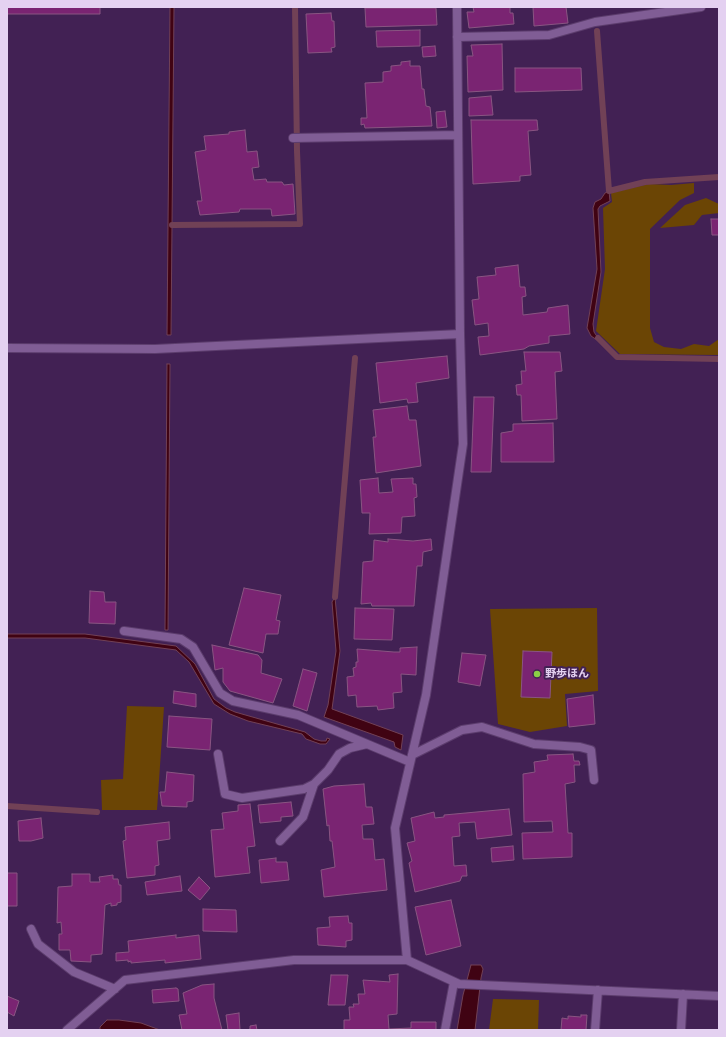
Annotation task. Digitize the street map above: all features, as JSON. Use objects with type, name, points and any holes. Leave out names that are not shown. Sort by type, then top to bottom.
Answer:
[{"type":"street","points":[[407,960],[395,828],[426,695],[463,444],[460,334],[457,7]]},
{"type":"street","points":[[457,37],[549,35],[596,22],[701,7]]},
{"type":"street","points":[[293,138],[458,135]]},
{"type":"street","points":[[7,348],[155,349],[460,334]]},
{"type":"street","points":[[124,631],[181,639],[193,647],[220,693],[233,701],[298,715],[368,744],[411,758],[462,730],[482,727],[534,744],[580,747],[591,750],[594,780]]},
{"type":"street","points":[[218,754],[225,794],[242,798],[304,789],[314,784],[328,770],[339,754],[350,748],[368,744]]},
{"type":"street","points":[[280,841],[303,817],[314,784]]},
{"type":"street","points":[[31,929],[38,944],[74,972],[115,989]]},
{"type":"street","points":[[71,1028],[125,980],[294,960],[407,960],[459,984],[719,996]]},
{"type":"street","points":[[445,1030],[454,982]]},
{"type":"street","points":[[595,1030],[598,990]]},
{"type":"street","points":[[681,1030],[683,994]]},
{"type":"shaded area","points":[[170,7],[174,7],[171,335],[167,335]]},
{"type":"shaded area","points":[[694,183],[694,193],[680,200],[650,229],[650,328],[654,342],[664,347],[681,349],[694,344],[709,346],[719,339],[719,355],[620,354],[596,331],[605,269],[603,208],[612,202],[611,193],[649,184],[671,185]]},
{"type":"shaded area","points":[[609,191],[610,201],[600,206],[598,209],[601,272],[593,324],[594,332],[598,338],[597,340],[591,336],[587,328],[597,269],[593,208],[595,202],[601,199],[605,193]]},
{"type":"shaded area","points":[[706,198],[719,204],[719,213],[702,215],[694,225],[660,228],[685,205]]},
{"type":"shaded area","points":[[167,364],[170,364],[168,630],[165,630]]},
{"type":"shaded area","points":[[335,597],[340,651],[332,709],[403,735],[401,750],[395,747],[394,742],[324,717],[328,705],[336,651],[332,602]]},
{"type":"shaded area","points":[[597,608],[598,691],[565,694],[567,726],[530,732],[498,724],[490,609]]},
{"type":"shaded area","points":[[7,634],[85,634],[176,646],[195,664],[214,699],[226,708],[235,712],[305,732],[314,739],[326,741],[327,738],[330,739],[326,744],[320,744],[306,739],[302,734],[248,721],[230,714],[214,704],[189,662],[176,650],[85,638],[7,638]]},
{"type":"shaded area","points":[[127,706],[164,707],[157,810],[102,810],[101,780],[123,779]]},
{"type":"shaded area","points":[[471,965],[481,965],[483,969],[475,1030],[457,1030],[463,995]]},
{"type":"shaded area","points":[[493,999],[539,1000],[538,1030],[489,1030]]},
{"type":"shaded area","points":[[107,1020],[141,1023],[160,1030],[100,1030],[100,1027]]},
{"type":"building","points":[[7,7],[100,7],[100,14],[7,14]]},
{"type":"building","points":[[473,7],[510,7],[510,13],[513,13],[514,24],[469,28],[467,12],[474,12]]},
{"type":"building","points":[[533,7],[566,7],[568,23],[534,26]]},
{"type":"building","points":[[365,8],[436,8],[437,25],[366,27]]},
{"type":"building","points":[[331,13],[332,21],[334,21],[335,47],[331,48],[332,52],[308,53],[306,14]]},
{"type":"building","points":[[420,30],[420,46],[377,47],[376,31]]},
{"type":"building","points":[[502,44],[503,90],[468,92],[467,56],[473,56],[471,45]]},
{"type":"building","points":[[435,46],[436,56],[423,57],[422,47]]},
{"type":"building","points":[[410,61],[410,66],[420,66],[422,89],[424,89],[426,106],[430,107],[432,126],[365,128],[364,124],[361,125],[361,118],[367,118],[365,83],[383,82],[383,72],[391,71],[391,66],[401,65],[401,62]]},
{"type":"building","points":[[515,68],[581,68],[582,90],[515,92]]},
{"type":"building","points":[[491,96],[493,115],[469,116],[469,98]]},
{"type":"building","points":[[445,111],[447,127],[437,128],[436,112]]},
{"type":"building","points":[[471,120],[537,120],[538,130],[528,131],[531,175],[520,176],[520,181],[473,184]]},
{"type":"building","points":[[245,130],[247,152],[257,151],[259,167],[252,168],[254,180],[266,179],[267,182],[282,182],[284,185],[293,184],[295,214],[272,216],[271,209],[240,209],[239,212],[200,215],[197,201],[202,201],[195,152],[206,150],[204,136],[229,134],[229,132]]},
{"type":"building","points":[[711,219],[719,219],[719,235],[712,235]]},
{"type":"building","points":[[518,265],[520,287],[525,287],[526,296],[522,297],[523,315],[547,312],[548,308],[568,305],[570,334],[549,336],[549,343],[529,346],[524,349],[480,355],[478,337],[489,336],[488,323],[475,325],[472,300],[479,299],[477,277],[496,275],[495,268]]},
{"type":"building","points":[[524,352],[560,352],[562,371],[555,372],[557,419],[522,421],[521,395],[517,395],[516,385],[522,384],[521,371],[526,371]]},
{"type":"building","points":[[447,356],[449,378],[416,383],[418,402],[408,403],[407,399],[380,403],[376,363]]},
{"type":"building","points":[[474,397],[494,397],[491,472],[471,472]]},
{"type":"building","points":[[407,406],[409,420],[416,420],[421,466],[376,473],[373,437],[376,437],[373,410]]},
{"type":"building","points":[[553,423],[554,462],[501,462],[501,433],[513,431],[513,424]]},
{"type":"building","points":[[378,478],[379,493],[393,492],[391,479],[413,478],[413,484],[416,484],[417,497],[414,498],[415,516],[402,517],[401,533],[369,534],[370,513],[362,513],[360,480]]},
{"type":"building","points":[[388,539],[413,541],[431,539],[432,550],[423,552],[422,566],[417,566],[414,606],[372,606],[371,603],[361,604],[363,562],[373,561],[374,540],[388,542]]},
{"type":"building","points":[[244,588],[281,595],[276,620],[280,621],[278,634],[266,634],[263,653],[229,645]]},
{"type":"building","points":[[90,591],[104,592],[105,602],[116,602],[115,624],[89,623]]},
{"type":"building","points":[[355,608],[394,609],[392,640],[354,639]]},
{"type":"building","points":[[212,645],[258,655],[262,660],[261,673],[282,679],[273,703],[230,691],[223,682],[223,668],[215,670]]},
{"type":"building","points":[[417,647],[416,675],[401,674],[402,692],[393,693],[394,708],[378,710],[377,706],[357,707],[356,695],[348,696],[347,677],[354,676],[353,668],[356,667],[356,662],[358,662],[357,649],[400,652],[400,648]]},
{"type":"building","name":"野歩ほん","points":[[523,651],[552,652],[550,698],[521,697]]},
{"type":"building","points":[[462,653],[486,655],[480,686],[458,682]]},
{"type":"building","points":[[303,669],[317,673],[307,711],[293,706]]},
{"type":"building","points":[[174,691],[196,694],[196,707],[173,703]]},
{"type":"building","points":[[593,695],[595,724],[569,727],[567,699]]},
{"type":"building","points":[[169,716],[212,719],[210,750],[167,747]]},
{"type":"building","points":[[573,754],[574,761],[579,761],[580,765],[574,765],[575,782],[565,784],[568,833],[572,833],[572,857],[523,859],[522,833],[553,832],[552,821],[524,822],[523,774],[535,772],[534,762],[548,760],[547,755]]},
{"type":"building","points":[[167,772],[194,775],[193,801],[187,802],[187,807],[162,806],[160,792],[165,792]]},
{"type":"building","points":[[364,784],[366,807],[372,807],[374,824],[362,825],[363,839],[373,839],[375,860],[384,859],[387,890],[324,897],[321,870],[335,867],[332,841],[330,841],[329,825],[327,826],[323,789],[334,786]]},
{"type":"building","points":[[291,802],[293,816],[281,817],[281,821],[260,823],[258,805]]},
{"type":"building","points":[[250,804],[255,846],[247,847],[250,873],[215,877],[211,830],[224,829],[222,813],[238,811],[238,805]]},
{"type":"building","points":[[509,809],[512,835],[477,839],[475,822],[459,823],[460,836],[452,837],[454,866],[466,865],[467,876],[462,876],[460,881],[415,892],[409,863],[412,861],[407,843],[415,841],[411,818],[434,812],[435,818],[444,817],[444,815]]},
{"type":"building","points":[[41,818],[43,838],[31,841],[19,841],[18,821]]},
{"type":"building","points":[[169,822],[170,839],[157,841],[159,865],[155,866],[155,875],[127,878],[123,841],[126,840],[125,827]]},
{"type":"building","points":[[513,846],[514,860],[492,862],[491,848]]},
{"type":"building","points":[[276,858],[276,862],[287,862],[289,880],[261,883],[259,860]]},
{"type":"building","points":[[7,873],[17,873],[17,906],[7,906]]},
{"type":"building","points":[[72,874],[90,874],[90,882],[100,882],[99,877],[113,875],[113,879],[118,879],[119,885],[121,885],[121,902],[117,903],[117,905],[111,906],[111,903],[105,905],[102,954],[91,955],[91,962],[71,961],[70,950],[59,950],[59,934],[62,934],[61,922],[57,923],[58,887],[72,886]]},
{"type":"building","points":[[180,876],[182,891],[147,895],[145,882]]},
{"type":"building","points":[[199,877],[210,888],[200,900],[188,890]]},
{"type":"building","points":[[451,900],[461,946],[426,955],[415,907]]},
{"type":"building","points":[[203,909],[236,910],[237,932],[203,931]]},
{"type":"building","points":[[348,916],[349,923],[352,923],[352,940],[346,941],[346,947],[318,945],[317,928],[330,927],[329,917]]},
{"type":"building","points":[[176,935],[176,938],[199,935],[201,959],[165,963],[165,960],[131,963],[131,961],[128,962],[128,960],[116,961],[116,953],[129,952],[128,941]]},
{"type":"building","points":[[398,974],[397,1014],[388,1015],[389,1029],[411,1028],[411,1022],[436,1022],[436,1030],[344,1030],[344,1020],[350,1020],[349,1007],[354,1007],[353,1004],[359,1004],[358,994],[365,994],[363,980],[390,982],[389,975]]},
{"type":"building","points":[[331,975],[348,975],[345,1005],[328,1005]]},
{"type":"building","points":[[214,984],[214,998],[222,1030],[182,1030],[179,1015],[187,1014],[183,993],[202,985]]},
{"type":"building","points":[[178,989],[179,1001],[153,1003],[152,990]]},
{"type":"building","points":[[7,996],[19,1001],[14,1016],[7,1012]]},
{"type":"building","points":[[239,1013],[240,1030],[228,1030],[226,1015]]},
{"type":"building","points":[[581,1015],[587,1015],[586,1030],[561,1030],[562,1018],[568,1019],[568,1016],[581,1017]]},
{"type":"building","points":[[256,1025],[257,1030],[247,1030],[250,1029],[250,1026]]},
{"type":"waterway","points":[[172,225],[300,224],[297,151],[295,7]]},
{"type":"waterway","points":[[597,31],[609,191],[645,182],[719,177]]},
{"type":"waterway","points":[[598,338],[617,357],[719,359]]},
{"type":"waterway","points":[[335,597],[355,358]]},
{"type":"waterway","points":[[7,806],[97,812]]},
{"type":"place","name":"野歩ほん","points":[[537,674]]}]
